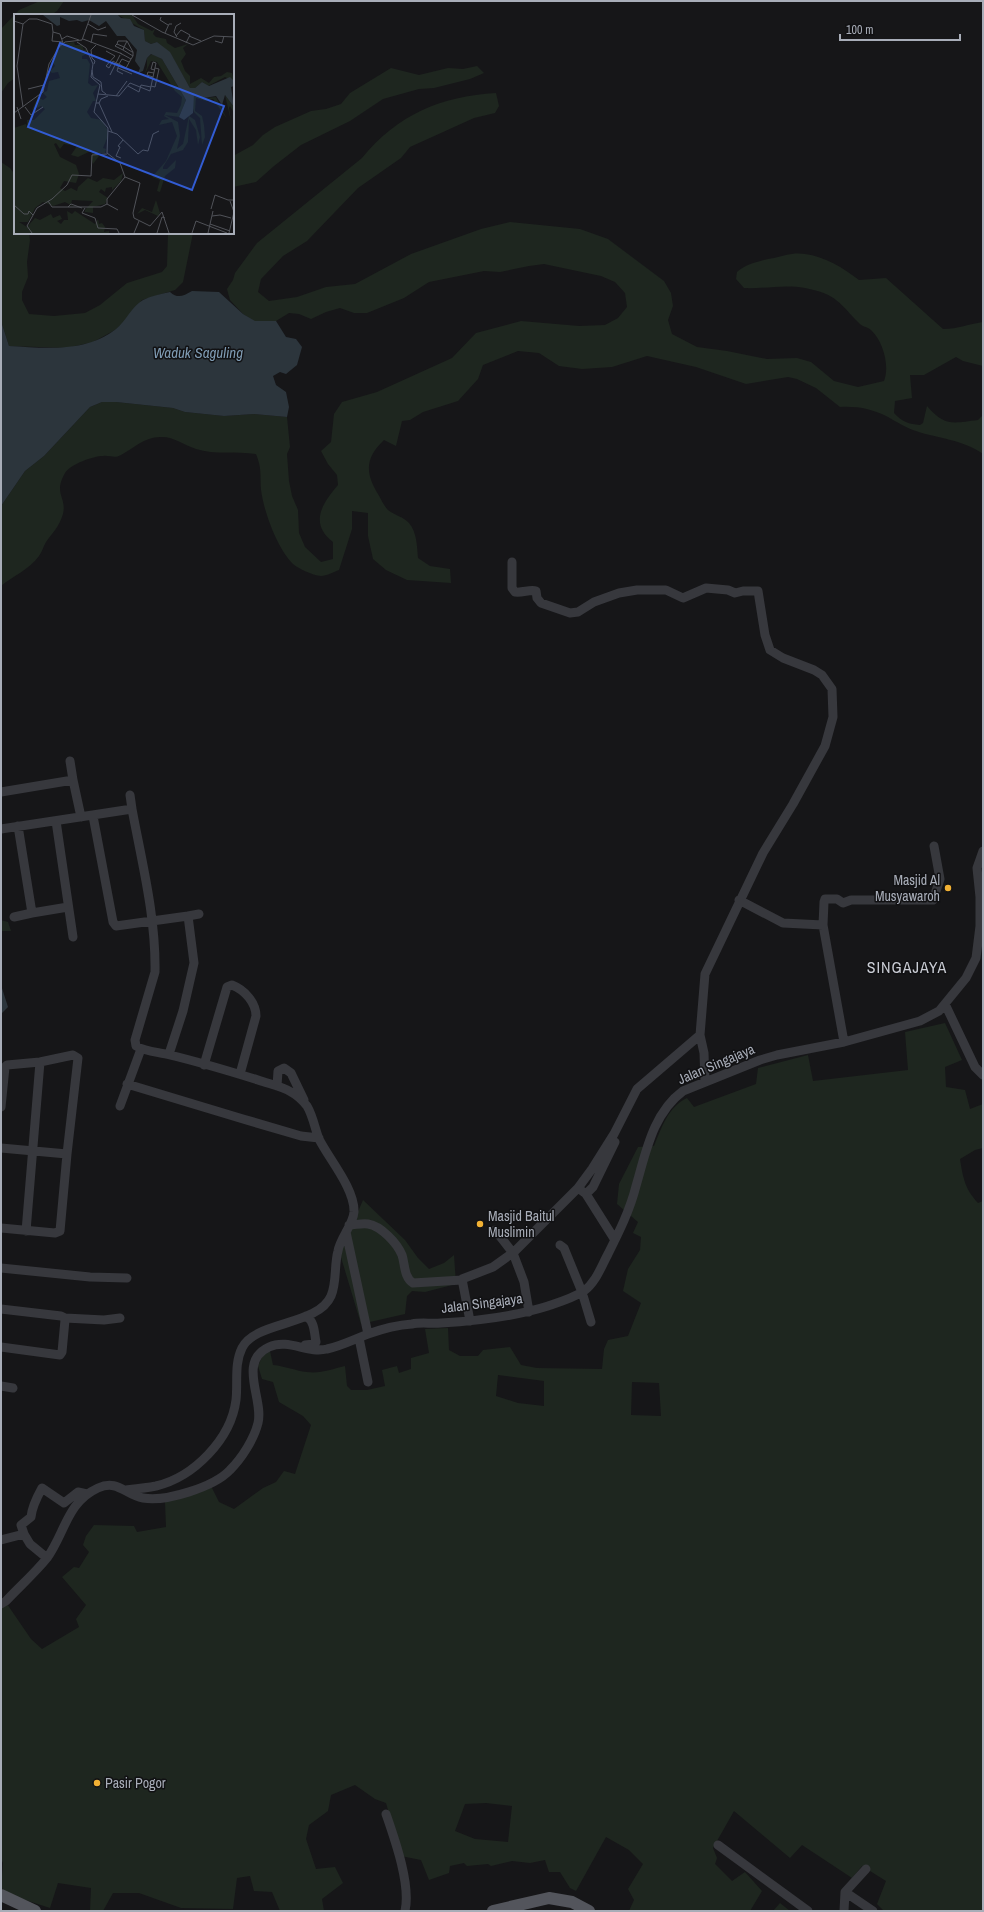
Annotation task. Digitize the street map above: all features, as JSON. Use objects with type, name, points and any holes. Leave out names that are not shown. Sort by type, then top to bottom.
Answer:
[{"type":"main road","points":[[1,1895],[35,1911]]},
{"type":"main road","points":[[493,1911],[549,1898],[572,1902],[589,1911]]},
{"type":"street","points":[[512,562],[512,588],[515,592],[524,593],[532,590],[536,591],[537,598],[541,603],[570,613],[578,612],[594,602],[619,593],[638,590],[666,590],[683,598],[706,588],[728,590],[735,593],[743,591],[758,591],[760,594],[765,634],[770,650],[783,658],[814,670],[822,675],[829,684],[833,700],[833,717],[825,746],[763,853],[739,900],[705,974],[700,1035],[704,1053],[705,1082]]},
{"type":"street","points":[[70,761],[81,817]]},
{"type":"street","points":[[1,792],[73,780]]},
{"type":"street","points":[[130,795],[152,921],[155,972],[134,1042],[141,1049],[169,1054],[277,1086],[292,1092],[307,1107]]},
{"type":"street","points":[[1,829],[132,809]]},
{"type":"street","points":[[93,816],[114,924],[119,927],[200,914]]},
{"type":"street","points":[[56,821],[72,937]]},
{"type":"street","points":[[18,826],[32,913]]},
{"type":"street","points":[[844,1042],[823,925],[823,905],[825,899],[837,899],[843,903],[851,900],[933,900],[940,879],[934,846]]},
{"type":"street","name":"Jalan Singajaya","points":[[1,1604],[6,1601],[47,1558],[78,1501],[88,1494],[107,1485],[119,1486],[134,1496],[162,1498],[206,1484],[230,1471],[249,1442],[258,1424],[259,1411],[252,1377],[256,1359],[267,1348],[285,1343],[319,1350],[328,1349],[368,1334],[413,1323],[470,1321],[529,1312],[582,1292],[594,1281],[615,1240],[632,1200],[643,1159],[659,1118],[676,1096],[683,1091],[705,1082],[777,1055],[844,1042],[920,1021],[939,1011],[966,978],[976,958],[980,926],[980,898],[977,868],[983,851]]},
{"type":"street","points":[[739,900],[783,923],[823,925]]},
{"type":"street","points":[[14,917],[68,907]]},
{"type":"street","points":[[169,1054],[183,1011],[194,963],[188,916]]},
{"type":"street","points":[[204,1065],[227,987],[232,985],[237,987],[251,1000],[256,1009],[256,1016],[240,1074]]},
{"type":"street","points":[[945,1004],[975,1067],[983,1075]]},
{"type":"street","points":[[347,1229],[368,1224],[376,1227],[395,1242],[401,1254],[409,1281],[413,1283],[462,1280],[493,1267],[513,1253],[578,1188],[614,1134],[636,1090],[700,1035]]},
{"type":"street","points":[[120,1106],[141,1049]]},
{"type":"street","points":[[1,1107],[5,1066],[10,1064],[40,1062],[73,1055],[78,1058],[67,1154],[62,1230],[55,1233],[1,1228]]},
{"type":"street","points":[[26,1230],[40,1062]]},
{"type":"street","points":[[125,1490],[166,1483],[197,1464],[218,1445],[225,1433],[236,1400],[238,1362],[242,1347],[249,1339],[259,1332],[306,1316],[326,1303],[331,1296],[337,1265],[337,1252],[354,1213],[352,1201],[319,1138],[307,1107],[291,1073],[284,1068],[278,1071],[277,1086]]},
{"type":"street","points":[[127,1084],[301,1136],[319,1138]]},
{"type":"street","points":[[586,1194],[593,1187],[616,1139]]},
{"type":"street","points":[[1,1148],[67,1154]]},
{"type":"street","points":[[578,1188],[586,1194],[615,1240]]},
{"type":"street","points":[[347,1229],[368,1334]]},
{"type":"street","points":[[496,1230],[513,1253],[524,1282],[529,1312]]},
{"type":"street","points":[[560,1245],[564,1248],[582,1292],[591,1322]]},
{"type":"street","points":[[1,1268],[90,1277],[127,1278]]},
{"type":"street","points":[[462,1280],[470,1321]]},
{"type":"street","points":[[1,1308],[65,1318],[104,1320],[120,1318]]},
{"type":"street","points":[[302,1346],[314,1344],[316,1342],[313,1324],[306,1316]]},
{"type":"street","points":[[1,1347],[60,1355],[62,1352],[65,1318]]},
{"type":"street","points":[[359,1338],[368,1382]]},
{"type":"street","points":[[1,1386],[13,1388]]},
{"type":"street","points":[[47,1558],[30,1544],[21,1525],[31,1517],[32,1509],[36,1504],[37,1497],[42,1488],[64,1503],[78,1492],[88,1494]]},
{"type":"street","points":[[1,1540],[24,1534]]},
{"type":"street","points":[[386,1814],[404,1882],[406,1903],[405,1911]]},
{"type":"street","points":[[718,1845],[808,1911]]},
{"type":"street","points":[[844,1911],[845,1892],[866,1869]]},
{"type":"street","points":[[845,1892],[874,1911]]},
{"type":"shaded area","points":[[40,1],[64,1],[57,11],[52,14],[15,14],[19,10]]},
{"type":"shaded area","points":[[14,15],[14,79],[8,83],[1,93],[1,29]]},
{"type":"shaded area","points":[[477,66],[484,73],[470,79],[434,88],[419,89],[383,99],[350,121],[301,145],[256,182],[234,187],[234,155],[253,145],[263,135],[275,127],[311,111],[326,109],[341,104],[350,93],[391,68],[419,75],[448,68],[463,69]]},
{"type":"shaded area","points":[[496,93],[499,106],[495,113],[474,118],[410,147],[401,158],[358,188],[307,241],[283,256],[261,279],[258,292],[269,301],[297,297],[326,287],[355,284],[411,254],[481,229],[510,222],[580,229],[608,239],[664,281],[671,293],[673,306],[668,320],[672,334],[697,347],[767,359],[797,358],[811,362],[834,381],[858,387],[884,381],[886,375],[886,361],[879,340],[871,330],[860,324],[837,300],[816,290],[805,288],[744,288],[736,279],[737,272],[756,262],[792,254],[819,257],[836,265],[859,280],[886,278],[943,329],[983,322],[983,366],[963,361],[956,357],[924,375],[910,375],[912,398],[895,401],[894,413],[906,422],[920,425],[923,423],[927,406],[933,413],[950,422],[978,420],[983,415],[983,454],[959,442],[912,430],[871,410],[853,407],[840,407],[816,388],[797,379],[788,377],[746,384],[696,367],[647,356],[612,367],[582,369],[559,366],[539,353],[518,351],[483,365],[478,379],[458,401],[423,412],[410,420],[402,421],[396,446],[384,440],[370,459],[369,472],[371,479],[384,504],[388,510],[409,523],[414,531],[418,558],[430,566],[450,569],[451,583],[407,580],[386,570],[373,559],[368,536],[368,513],[352,511],[352,529],[339,570],[328,575],[321,576],[302,570],[293,564],[287,557],[268,519],[261,490],[260,468],[256,454],[203,451],[171,438],[156,437],[145,440],[119,456],[94,457],[82,461],[68,470],[65,473],[60,486],[64,508],[58,526],[46,542],[35,561],[1,586],[1,506],[25,471],[44,456],[90,407],[102,402],[116,402],[173,408],[185,412],[224,416],[254,414],[287,417],[290,447],[287,454],[289,481],[292,496],[298,510],[299,533],[305,547],[321,562],[333,559],[333,542],[321,528],[320,514],[327,499],[338,485],[337,475],[328,464],[321,451],[331,442],[334,414],[342,402],[377,392],[452,358],[476,333],[521,321],[579,326],[605,325],[618,318],[627,307],[625,293],[615,282],[601,276],[544,264],[500,272],[484,271],[429,282],[404,298],[367,313],[354,313],[340,308],[326,312],[311,319],[299,314],[289,313],[276,321],[255,322],[243,314],[230,300],[227,289],[233,280],[235,273],[257,243],[362,158],[390,130],[405,119],[422,110],[439,104],[457,98]]},
{"type":"shaded area","points":[[1,162],[10,168],[14,174],[14,234],[29,234],[30,240],[27,262],[28,277],[22,292],[22,300],[29,314],[54,316],[85,313],[100,305],[127,283],[162,272],[167,266],[168,234],[193,234],[183,282],[175,290],[142,300],[126,321],[115,330],[93,342],[67,348],[9,346],[1,321]]},
{"type":"shaded area","points":[[1,920],[8,922],[11,931],[1,931]]},
{"type":"shaded area","points":[[945,1023],[962,1060],[945,1067],[946,1087],[965,1090],[970,1109],[983,1104],[983,1148],[975,1150],[960,1159],[967,1188],[978,1203],[983,1201],[983,1911],[884,1911],[877,1904],[886,1881],[862,1866],[852,1878],[802,1845],[790,1858],[734,1811],[713,1848],[717,1858],[715,1864],[732,1881],[745,1872],[762,1891],[750,1911],[629,1911],[634,1900],[628,1889],[643,1864],[629,1850],[606,1837],[576,1891],[570,1888],[560,1872],[549,1872],[545,1860],[530,1863],[512,1861],[491,1866],[488,1864],[467,1866],[464,1863],[450,1866],[449,1873],[429,1880],[421,1860],[401,1856],[386,1803],[375,1799],[355,1785],[331,1795],[328,1811],[309,1825],[306,1839],[316,1869],[335,1867],[343,1883],[322,1899],[324,1911],[280,1911],[272,1892],[254,1891],[250,1876],[237,1878],[233,1909],[181,1908],[139,1893],[113,1893],[103,1911],[90,1911],[91,1888],[58,1883],[50,1908],[10,1895],[1,1888],[3,1863],[1,1859],[1,1608],[7,1604],[31,1639],[42,1649],[79,1627],[76,1619],[86,1605],[62,1577],[74,1567],[79,1568],[89,1552],[83,1545],[86,1536],[94,1525],[134,1526],[137,1532],[166,1527],[165,1502],[211,1486],[219,1502],[234,1509],[263,1488],[276,1482],[284,1471],[295,1474],[311,1425],[303,1416],[279,1402],[273,1382],[262,1379],[258,1366],[263,1355],[270,1351],[273,1365],[303,1371],[321,1372],[345,1366],[347,1386],[351,1390],[367,1390],[385,1386],[382,1370],[397,1366],[399,1373],[411,1369],[411,1358],[429,1353],[425,1329],[448,1328],[449,1350],[460,1356],[478,1356],[483,1350],[510,1347],[521,1365],[537,1368],[602,1369],[604,1349],[608,1340],[628,1336],[641,1303],[623,1291],[628,1269],[640,1250],[641,1237],[633,1233],[638,1222],[617,1204],[619,1184],[638,1147],[654,1146],[666,1118],[680,1102],[687,1098],[694,1107],[756,1084],[758,1068],[808,1055],[813,1081],[908,1070],[905,1032]],"holes":[[[498,1375],[544,1381],[544,1406],[518,1403],[496,1396]],[[632,1382],[659,1383],[661,1416],[631,1415]],[[486,1803],[512,1806],[508,1842],[475,1839],[455,1831],[465,1804]]]},
{"type":"shaded area","points":[[363,1200],[405,1240],[418,1258],[429,1269],[444,1263],[454,1255],[456,1284],[425,1292],[412,1291],[407,1296],[405,1314],[361,1324],[340,1254]]},
{"type":"shaded area","points":[[780,1903],[790,1911],[773,1911]]},
{"type":"water","name":"Waduk Saguling","points":[[192,291],[219,292],[243,314],[255,321],[276,321],[286,337],[296,339],[302,347],[297,365],[286,374],[280,372],[273,376],[276,385],[286,392],[289,407],[287,417],[254,414],[224,416],[185,412],[173,408],[102,402],[90,407],[44,456],[25,471],[1,506],[1,321],[9,346],[51,348],[78,345],[104,337],[116,329],[143,300],[170,292],[176,296],[181,296]]},
{"type":"water","points":[[1,985],[8,1007],[1,1014]]},
{"type":"place","name":"Masjid Al Musyawaroh","points":[[948,888]]},
{"type":"place","name":"Masjid Baitul Muslimin","points":[[480,1224]]},
{"type":"place","name":"Pasir Pogor","points":[[97,1783]]},
{"type":"district","name":"SINGAJAYA","points":[[907,967]]}]
